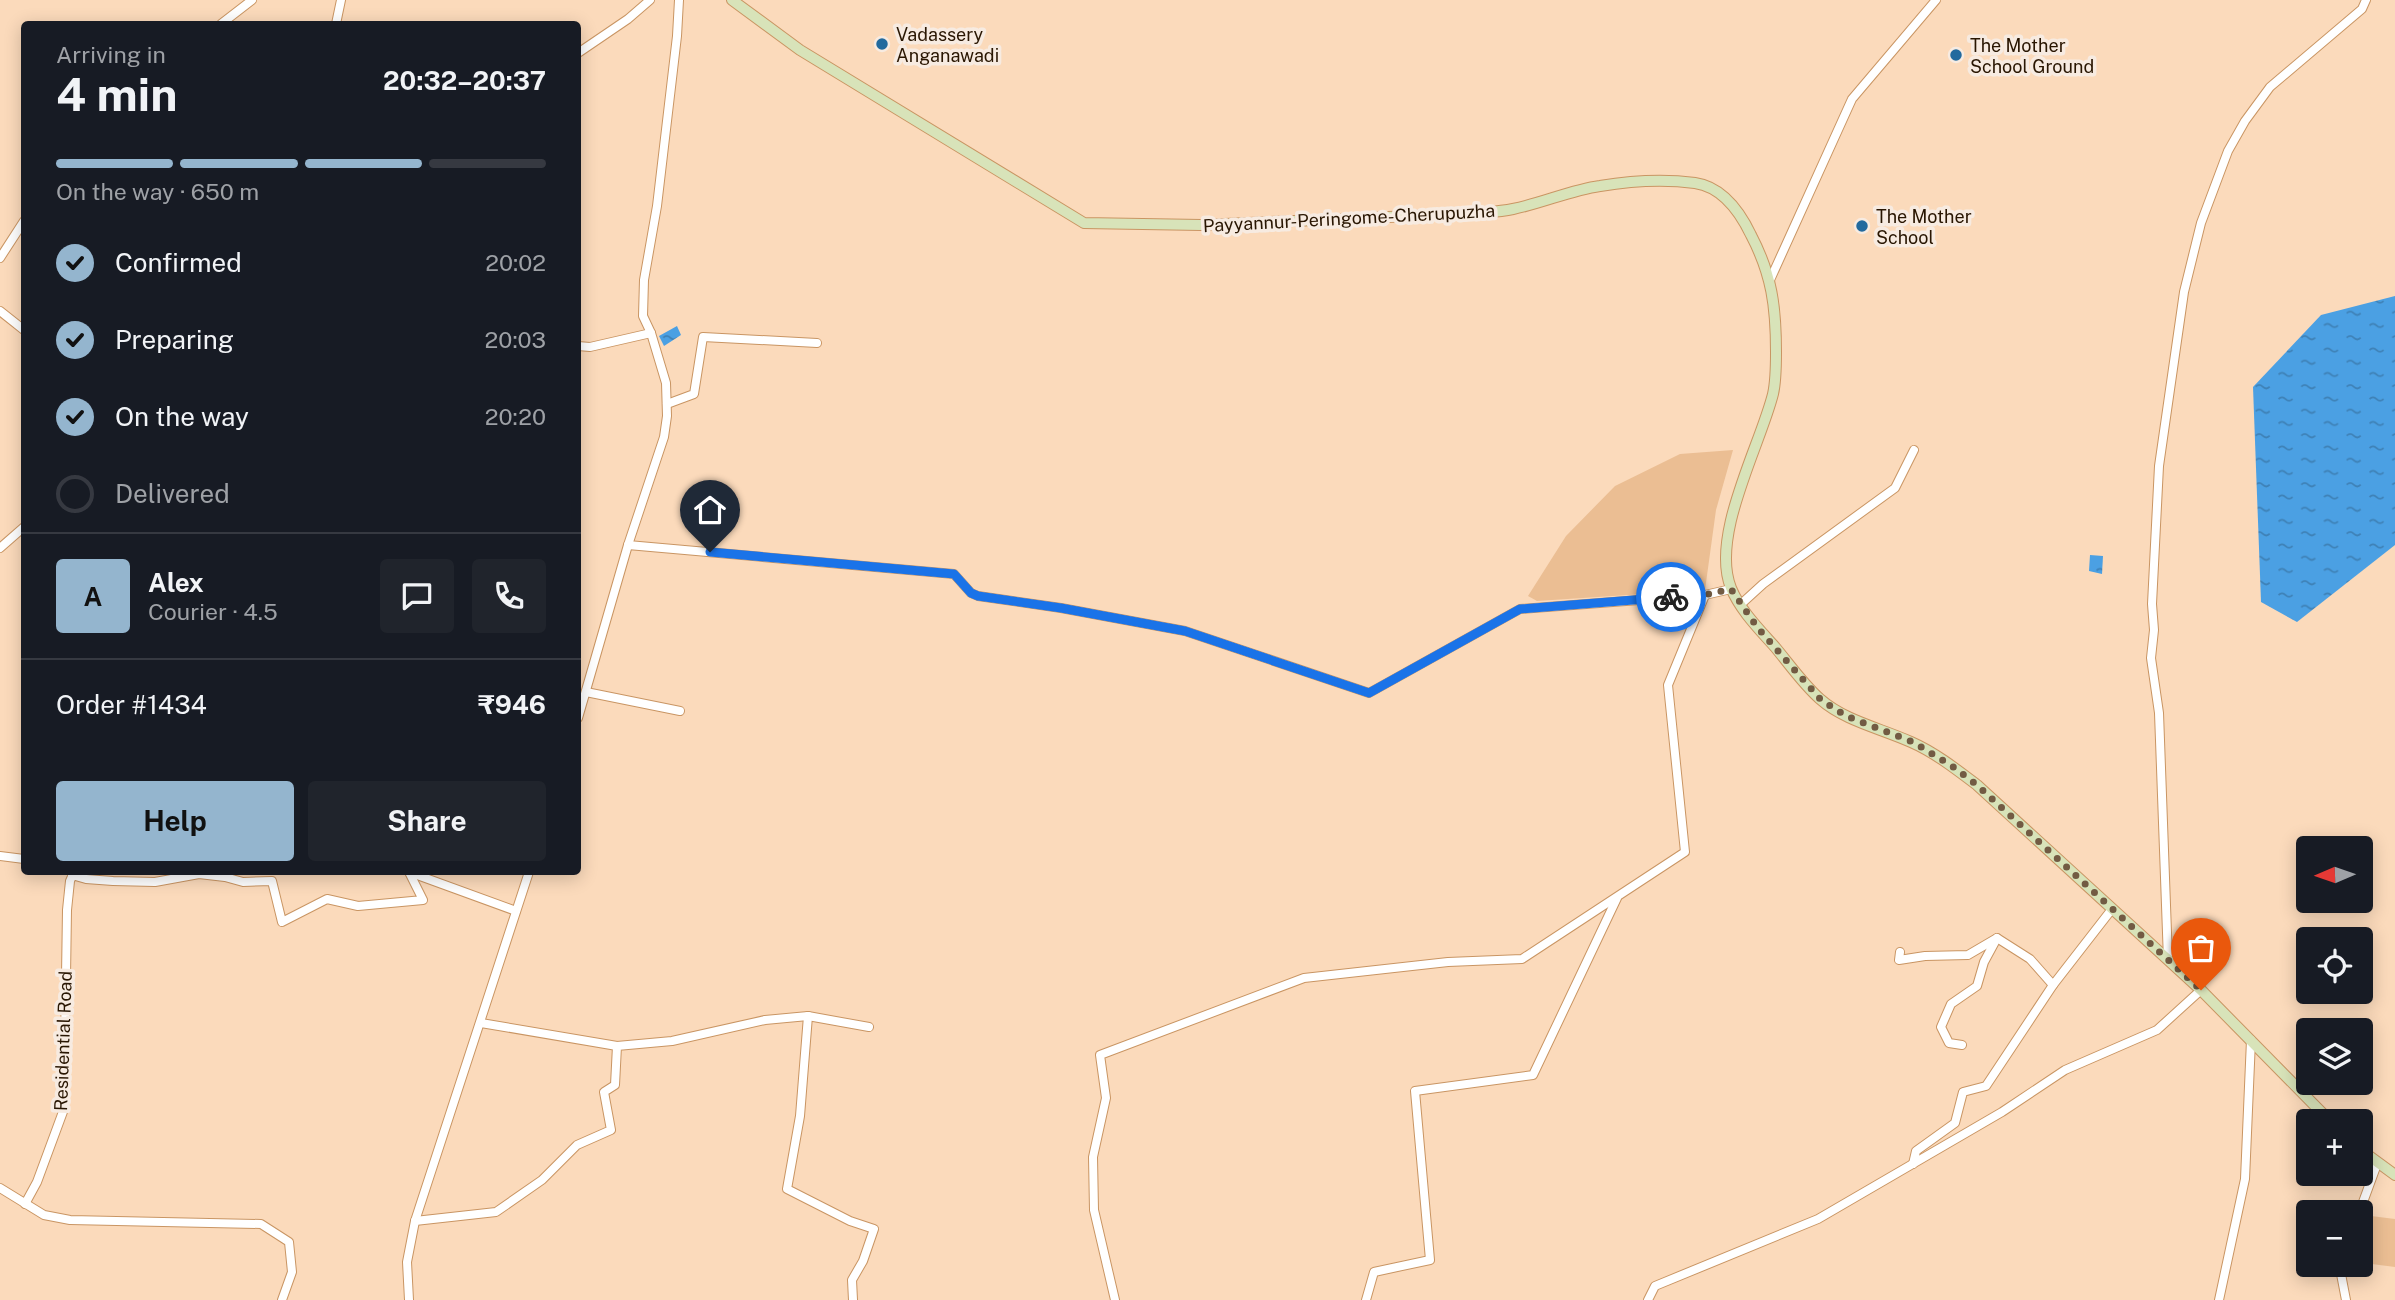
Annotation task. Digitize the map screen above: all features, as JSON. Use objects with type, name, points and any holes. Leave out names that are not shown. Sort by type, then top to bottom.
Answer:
[{"type":"main road","name":"Payyannur-Peringome-Cherupuzha","points":[[732,0],[800,50],[1084,223],[1201,225],[1482,213],[1514,209],[1600,186],[1676,181],[1699,183],[1723,195],[1739,212],[1763,258],[1770,280],[1776,325],[1773,393],[1736,501],[1726,559],[1731,589],[1740,605],[1800,679],[1821,700],[1846,716],[1913,742],[1977,785],[2201,990],[2318,1109]]},
{"type":"main road","points":[[2373,1160],[2395,1175]]},
{"type":"street","points":[[225,21],[252,0]]},
{"type":"street","points":[[337,21],[341,0]]},
{"type":"street","points":[[581,51],[628,19],[650,0]]},
{"type":"street","points":[[581,706],[628,545],[664,437],[666,383],[643,316],[644,280],[658,192],[679,0]]},
{"type":"street","points":[[1770,280],[1852,99],[1936,0]]},
{"type":"street","points":[[2168,960],[2159,713],[2151,658],[2154,630],[2152,604],[2160,466],[2184,292],[2202,223],[2228,151],[2245,121],[2270,87],[2362,9],[2366,0]]},
{"type":"street","points":[[0,258],[21,226]]},
{"type":"street","points":[[0,311],[21,328]]},
{"type":"street","points":[[581,346],[590,347],[651,333]]},
{"type":"street","points":[[667,404],[694,394],[703,337],[817,343]]},
{"type":"street","points":[[1740,605],[1763,584],[1895,488],[1914,450]]},
{"type":"street","points":[[0,548],[21,530]]},
{"type":"street","points":[[628,545],[954,574],[971,593],[978,596],[1185,631],[1369,693],[1520,609],[1704,595],[1731,589]]},
{"type":"street","points":[[1115,1300],[1094,1210],[1093,1157],[1106,1098],[1100,1055],[1304,978],[1448,962],[1522,959],[1685,852],[1668,685],[1704,595]]},
{"type":"street","points":[[586,692],[681,711]]},
{"type":"street","points":[[0,856],[21,859]]},
{"type":"street","name":"Residential Road","points":[[25,1204],[37,1182],[64,1109],[68,910],[72,875]]},
{"type":"street","points":[[77,875],[86,879],[155,882],[194,875]]},
{"type":"street","points":[[208,875],[243,882],[272,881],[282,922],[327,899],[358,906],[423,900],[410,875]]},
{"type":"street","points":[[417,875],[516,911]]},
{"type":"street","points":[[409,1300],[407,1262],[415,1221],[528,875]]},
{"type":"street","points":[[1366,1300],[1374,1272],[1430,1260],[1415,1091],[1533,1075],[1618,896]]},
{"type":"street","points":[[1913,1164],[1916,1151],[1955,1123],[1963,1092],[1986,1086],[2053,985],[2112,909]]},
{"type":"street","points":[[1997,938],[2030,959],[2053,985]]},
{"type":"street","points":[[1900,952],[1899,960],[1925,956],[1968,955],[1997,938]]},
{"type":"street","points":[[1962,1045],[1949,1043],[1941,1027],[1951,1004],[1977,986],[1984,962],[1997,938]]},
{"type":"street","points":[[1648,1300],[1655,1286],[1818,1219],[2001,1112],[2065,1070],[2157,1030],[2201,990]]},
{"type":"street","points":[[481,1023],[617,1046],[672,1041],[765,1020],[808,1016],[869,1027]]},
{"type":"street","points":[[808,1016],[800,1116],[787,1189],[874,1229],[863,1261],[852,1280],[853,1300]]},
{"type":"street","points":[[2219,1300],[2245,1179],[2251,1040]]},
{"type":"street","points":[[415,1221],[496,1212],[542,1180],[577,1145],[611,1130],[604,1092],[615,1086],[617,1046]]},
{"type":"street","points":[[2365,1200],[2377,1164]]},
{"type":"street","points":[[0,1188],[44,1215],[70,1220],[261,1224],[289,1242],[292,1272],[282,1300]]},
{"type":"street","points":[[2342,1277],[2346,1300]]},
{"type":"shaded area","points":[[1733,450],[1716,510],[1705,590],[1537,601],[1528,596],[1566,536],[1615,486],[1680,454]]},
{"type":"shaded area","points":[[2373,1216],[2395,1219],[2395,1267],[2373,1264]]},
{"type":"water","points":[[2395,296],[2395,545],[2297,622],[2261,602],[2253,387],[2321,315]]},
{"type":"water","points":[[677,326],[681,335],[664,346],[659,336]]},
{"type":"water","points":[[2090,555],[2103,556],[2102,574],[2089,571]]},
{"type":"way so far","points":[[1671,597],[1704,595],[1731,589],[1757,627],[1821,700],[1846,716],[1913,742],[1977,785],[2201,990]]},
{"type":"place","name":"Vadassery Anganawadi","points":[[882,44]]},
{"type":"place","name":"The Mother School Ground","points":[[1956,55]]},
{"type":"place","name":"The Mother School","points":[[1862,226]]},
{"type":"route","points":[[710,552],[954,574],[971,593],[978,596],[1185,631],[1369,693],[1520,609],[1671,597]]}]
